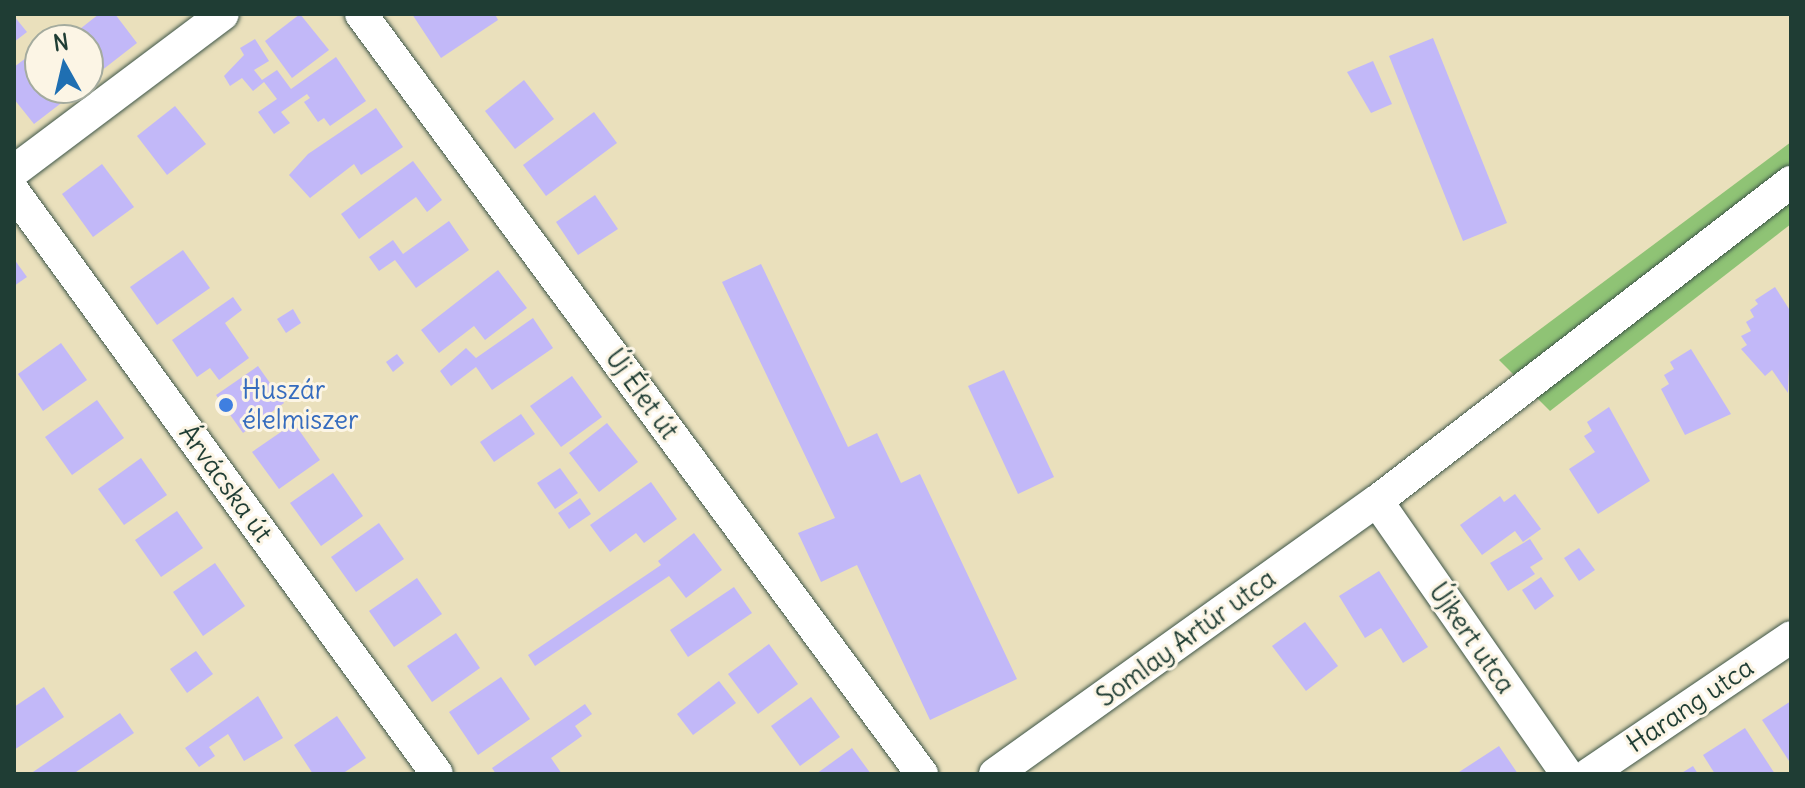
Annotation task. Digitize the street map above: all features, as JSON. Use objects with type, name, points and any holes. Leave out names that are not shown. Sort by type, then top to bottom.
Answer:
[{"type":"street","points":[[14,171],[223,14]]},
{"type":"street","name":"Új Élet út","points":[[361,14],[922,774]]},
{"type":"street","name":"Somlay Artúr utca","points":[[995,774],[1377,501],[1791,182]]},
{"type":"street","name":"Árvácska út","points":[[14,192],[437,774]]},
{"type":"street","name":"Újkert utca","points":[[1377,501],[1567,774]]},
{"type":"street","name":"Harang utca","points":[[1589,774],[1791,637]]},
{"type":"green space","points":[[1791,142],[1791,224],[1550,411],[1499,360]]},
{"type":"building","points":[[99,14],[115,14],[137,43],[104,69],[104,24],[86,24]]},
{"type":"building","points":[[300,14],[329,50],[292,78],[265,41]]},
{"type":"building","points":[[412,14],[495,14],[498,20],[441,58]]},
{"type":"building","points":[[14,16],[24,28],[24,34],[14,42]]},
{"type":"building","points":[[1433,38],[1507,223],[1463,241],[1389,56]]},
{"type":"building","points":[[255,39],[269,61],[254,70],[262,80],[277,70],[291,89],[336,57],[366,101],[330,126],[324,118],[318,122],[304,102],[310,98],[307,94],[281,112],[290,123],[274,134],[258,112],[277,99],[264,82],[253,91],[242,78],[230,86],[224,76],[244,55],[240,48]]},
{"type":"building","points":[[24,60],[24,104],[60,104],[34,124],[14,99],[14,67]]},
{"type":"building","points":[[1373,61],[1392,104],[1371,113],[1347,72]]},
{"type":"building","points":[[524,80],[554,119],[515,149],[485,111]]},
{"type":"building","points":[[175,106],[206,144],[167,175],[137,136]]},
{"type":"building","points":[[376,108],[403,147],[361,175],[354,164],[310,198],[289,175],[308,154]]},
{"type":"building","points":[[594,112],[617,143],[546,196],[523,165]]},
{"type":"building","points":[[413,161],[442,200],[427,212],[416,197],[359,239],[341,214]]},
{"type":"building","points":[[102,164],[134,207],[93,237],[62,194]]},
{"type":"building","points":[[595,195],[618,229],[578,255],[556,222]]},
{"type":"building","points":[[449,221],[469,250],[416,288],[395,260],[379,271],[369,257],[393,240],[403,254]]},
{"type":"building","points":[[183,250],[210,288],[157,325],[130,287]]},
{"type":"building","points":[[14,259],[27,277],[14,286]]},
{"type":"building","points":[[761,264],[848,447],[877,433],[901,483],[920,474],[1017,679],[930,720],[857,565],[821,582],[798,533],[835,518],[722,282]]},
{"type":"building","points":[[498,270],[527,308],[485,340],[474,326],[439,353],[421,330]]},
{"type":"building","points":[[1775,287],[1791,312],[1788,393],[1772,370],[1765,376],[1741,349],[1747,345],[1741,336],[1751,331],[1746,322],[1754,317],[1750,310],[1758,304],[1755,300]]},
{"type":"building","points":[[233,297],[242,310],[225,323],[249,358],[219,380],[210,368],[197,377],[172,340]]},
{"type":"building","points":[[293,309],[301,323],[286,333],[277,319]]},
{"type":"building","points":[[533,318],[553,348],[492,390],[476,367],[451,386],[440,371],[466,348],[476,358]]},
{"type":"building","points":[[61,343],[87,380],[43,411],[18,374]]},
{"type":"building","points":[[1691,349],[1731,414],[1685,435],[1661,389],[1669,384],[1664,375],[1674,369],[1670,362]]},
{"type":"building","points":[[397,354],[404,363],[393,372],[386,362]]},
{"type":"building","points":[[258,366],[284,403],[243,433],[216,395]]},
{"type":"building","points":[[1004,370],[1054,477],[1018,494],[968,386]]},
{"type":"building","points":[[572,376],[602,417],[561,447],[530,406]]},
{"type":"building","points":[[97,400],[124,438],[72,475],[45,437]]},
{"type":"building","points":[[1609,407],[1650,481],[1598,514],[1569,469],[1595,452],[1584,436],[1592,431],[1587,422]]},
{"type":"building","points":[[521,414],[535,434],[494,462],[480,442]]},
{"type":"building","points":[[294,423],[320,460],[279,489],[252,452]]},
{"type":"building","points":[[607,423],[638,462],[599,492],[569,453]]},
{"type":"building","points":[[141,458],[167,495],[124,525],[98,489]]},
{"type":"building","points":[[560,468],[578,493],[555,509],[537,483]]},
{"type":"building","points":[[333,473],[363,516],[321,546],[290,503]]},
{"type":"building","points":[[651,482],[677,519],[644,543],[636,533],[610,552],[590,525]]},
{"type":"building","points":[[1515,494],[1541,529],[1523,542],[1515,531],[1482,555],[1460,525],[1500,496],[1504,502]]},
{"type":"building","points":[[580,498],[591,514],[569,529],[558,513]]},
{"type":"building","points":[[177,511],[203,548],[161,577],[135,540]]},
{"type":"building","points":[[379,523],[404,559],[356,592],[331,557]]},
{"type":"building","points":[[694,533],[722,570],[686,598],[669,576],[535,666],[528,655],[661,565],[658,561]]},
{"type":"building","points":[[1530,539],[1543,559],[1530,567],[1535,574],[1508,591],[1490,563]]},
{"type":"building","points":[[1579,548],[1595,570],[1579,581],[1564,558]]},
{"type":"building","points":[[215,563],[245,606],[203,636],[173,592]]},
{"type":"building","points":[[1379,571],[1428,647],[1403,663],[1381,628],[1365,638],[1339,596]]},
{"type":"building","points":[[1541,577],[1554,596],[1535,610],[1522,590]]},
{"type":"building","points":[[417,578],[442,614],[394,647],[369,611]]},
{"type":"building","points":[[734,587],[752,613],[688,657],[670,630]]},
{"type":"building","points":[[1305,622],[1338,666],[1306,691],[1272,646]]},
{"type":"building","points":[[456,633],[480,668],[432,702],[407,666]]},
{"type":"building","points":[[769,644],[798,684],[758,714],[728,674]]},
{"type":"building","points":[[196,651],[213,674],[187,693],[170,669]]},
{"type":"building","points":[[501,677],[530,719],[478,755],[449,712]]},
{"type":"building","points":[[719,681],[736,703],[693,735],[677,714]]},
{"type":"building","points":[[44,687],[64,717],[14,750],[14,707]]},
{"type":"building","points":[[258,696],[283,738],[244,761],[228,734],[209,747],[215,756],[199,767],[185,748]]},
{"type":"building","points":[[811,697],[840,737],[800,766],[771,726]]},
{"type":"building","points":[[1791,701],[1791,764],[1762,720]]},
{"type":"building","points":[[585,704],[592,714],[575,726],[582,736],[551,758],[562,774],[496,774],[492,768]]},
{"type":"building","points":[[120,713],[134,733],[73,774],[30,774]]},
{"type":"building","points":[[337,716],[366,758],[342,774],[313,774],[294,745]]},
{"type":"building","points":[[1745,728],[1775,774],[1715,774],[1703,755]]},
{"type":"building","points":[[1499,746],[1518,774],[1456,774]]},
{"type":"building","points":[[852,748],[871,774],[816,774]]},
{"type":"building","points":[[1693,766],[1698,774],[1680,774]]},
{"type":"place","name":"Huszár élelmiszer","points":[[226,405]]}]
